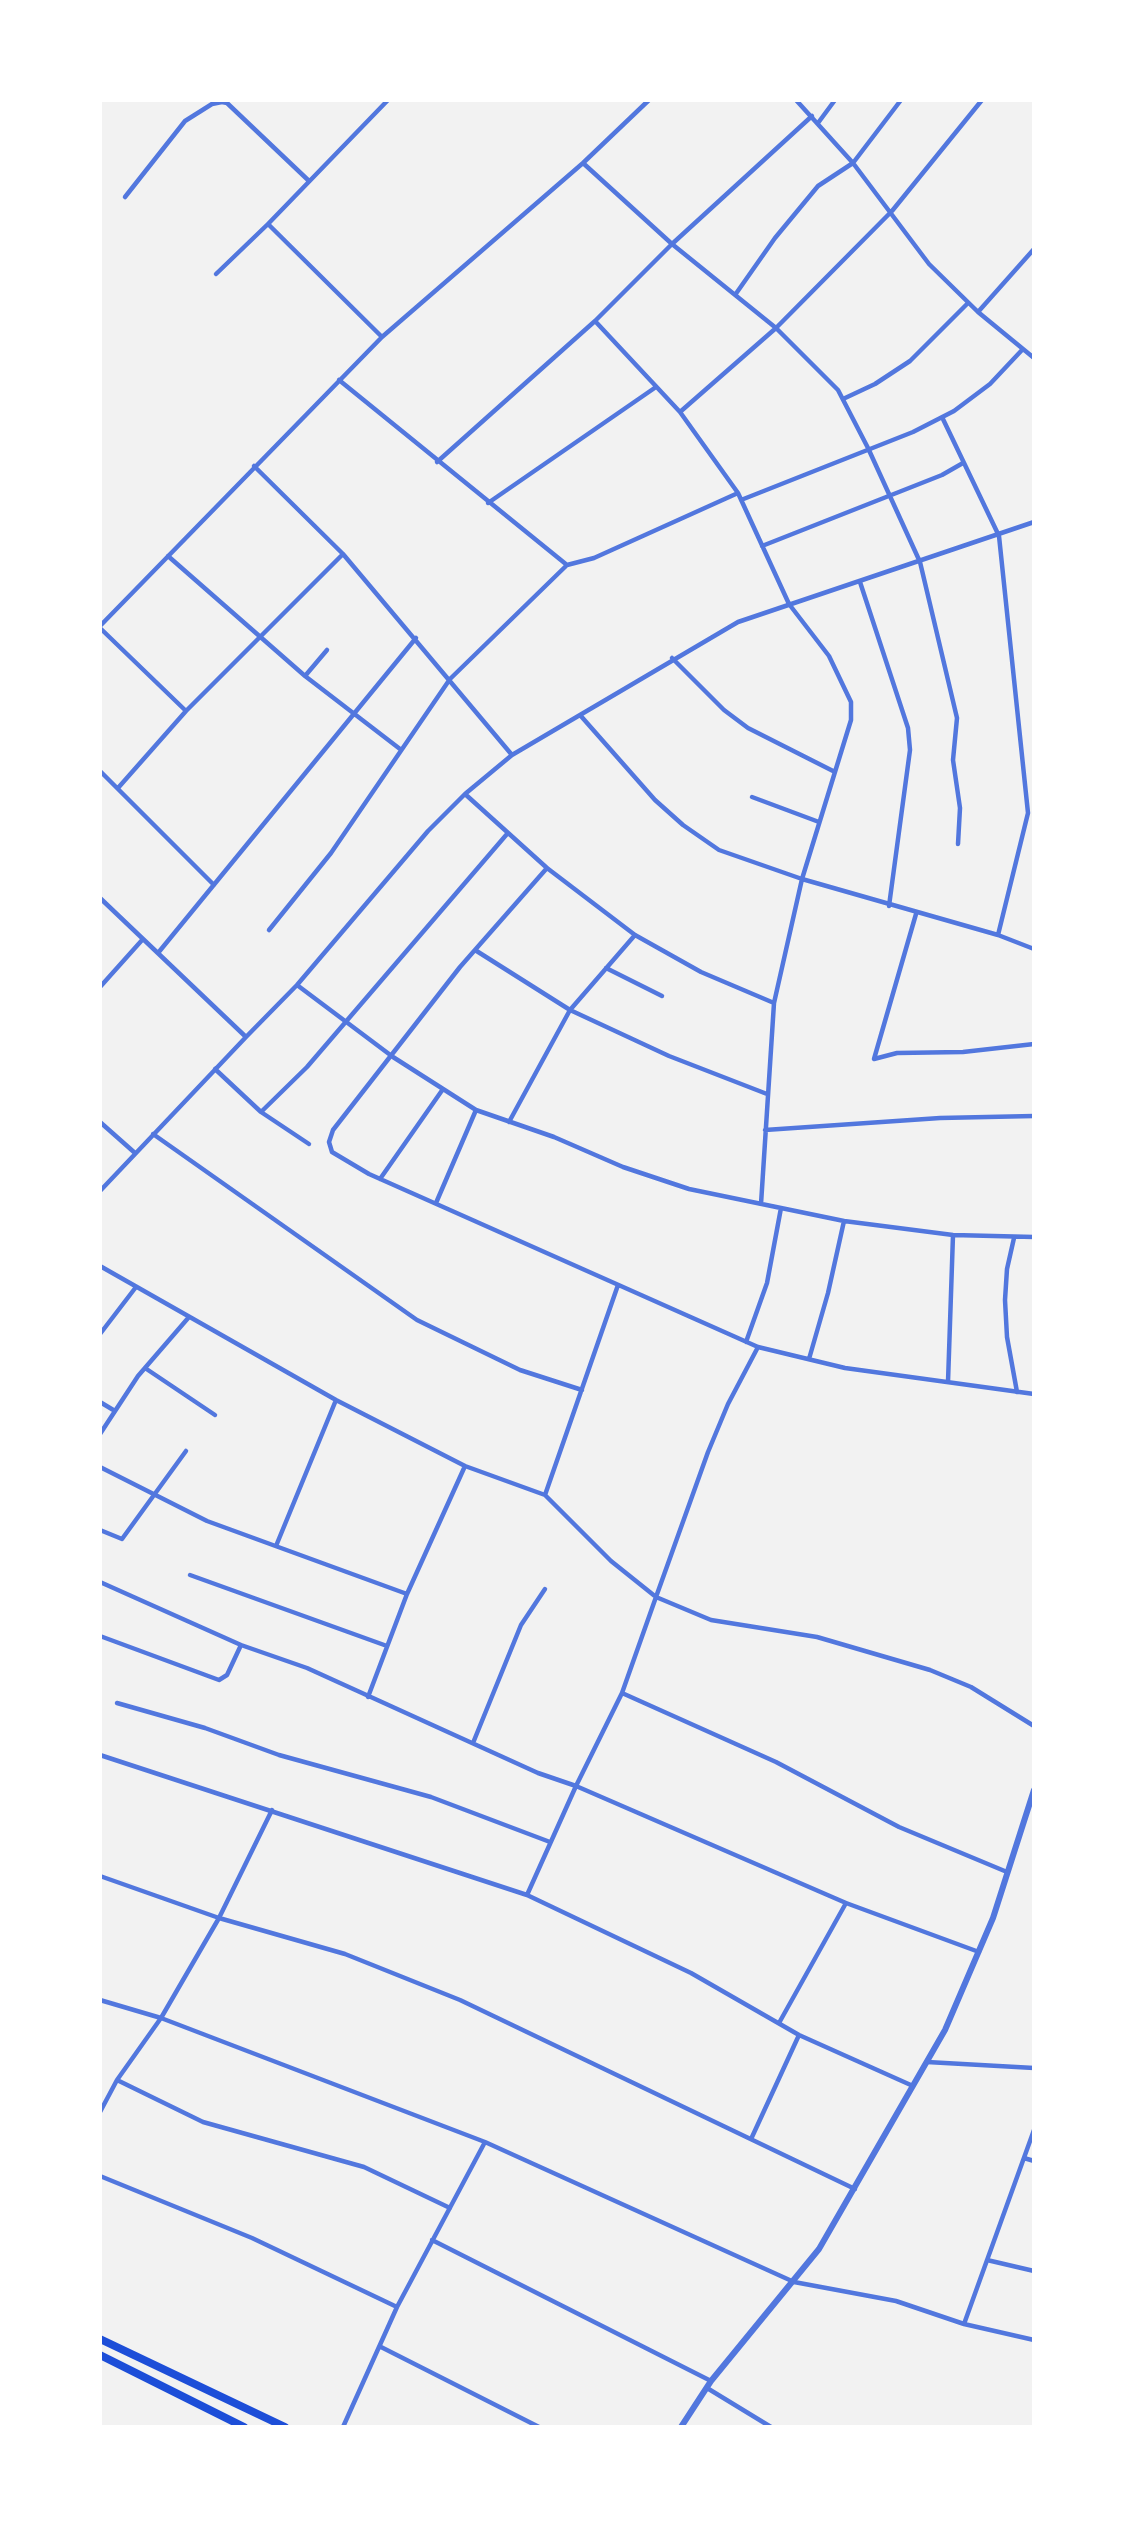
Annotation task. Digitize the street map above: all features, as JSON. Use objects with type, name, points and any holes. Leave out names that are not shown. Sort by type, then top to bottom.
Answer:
[{"type":"highway","points":[[100,2339],[285,2427]]},
{"type":"highway","points":[[100,2355],[244,2427]]},
{"type":"street","points":[[216,274],[388,100]]},
{"type":"street","points":[[186,711],[100,627],[382,337],[583,163],[649,100]]},
{"type":"street","points":[[796,100],[892,211],[929,264],[978,312],[1034,358]]},
{"type":"street","points":[[818,123],[835,100]]},
{"type":"street","points":[[735,295],[775,238],[818,186],[853,163],[901,100]]},
{"type":"street","points":[[680,412],[776,328],[892,211],[982,100]]},
{"type":"street","points":[[125,197],[185,121],[212,104],[222,102],[227,103],[308,180]]},
{"type":"street","points":[[437,462],[595,321],[672,244],[812,116]]},
{"type":"street","points":[[583,163],[672,244],[776,328],[824,373],[843,399],[868,447],[920,562],[957,718],[953,760],[960,808],[958,844]]},
{"type":"street","points":[[268,224],[382,337]]},
{"type":"street","points":[[978,312],[1034,249]]},
{"type":"street","points":[[843,399],[875,384],[910,361],[968,303]]},
{"type":"street","points":[[595,321],[680,412],[738,493],[789,604],[829,656],[851,702],[851,720],[802,879],[774,1003],[761,1204]]},
{"type":"street","points":[[741,500],[868,447],[913,432],[942,417],[990,384],[1022,350]]},
{"type":"street","points":[[339,380],[567,565]]},
{"type":"street","points":[[488,503],[656,387]]},
{"type":"street","points":[[942,417],[999,536],[1031,814],[998,935]]},
{"type":"street","points":[[762,546],[963,463]]},
{"type":"street","points":[[254,466],[343,554],[512,755]]},
{"type":"street","points":[[270,930],[331,853],[450,679],[567,565],[594,558],[738,493]]},
{"type":"street","points":[[100,1191],[297,985],[428,831],[465,794],[512,755],[672,658],[738,622],[1034,522]]},
{"type":"street","points":[[118,788],[186,711],[262,639],[343,554]]},
{"type":"street","points":[[168,556],[305,676],[400,749]]},
{"type":"street","points":[[860,582],[908,728],[909,750],[889,906]]},
{"type":"street","points":[[158,953],[416,638]]},
{"type":"street","points":[[305,676],[327,650]]},
{"type":"street","points":[[672,658],[724,710],[748,728],[835,772]]},
{"type":"street","points":[[580,715],[631,776],[683,825],[719,850],[889,906],[998,935],[1034,950]]},
{"type":"street","points":[[100,771],[214,885]]},
{"type":"street","points":[[465,794],[547,868],[635,935],[701,972],[774,1003]]},
{"type":"street","points":[[752,797],[819,822]]},
{"type":"street","points":[[261,1112],[307,1067],[508,834]]},
{"type":"street","points":[[547,868],[475,950],[333,1130],[328,1142],[332,1152],[380,1179],[758,1347],[845,1368],[1034,1394]]},
{"type":"street","points":[[100,898],[246,1037]]},
{"type":"street","points":[[916,914],[874,1059],[897,1053],[963,1052],[1034,1044]]},
{"type":"street","points":[[509,1122],[569,1010],[635,935]]},
{"type":"street","points":[[100,987],[143,939]]},
{"type":"street","points":[[475,950],[569,1010],[669,1056],[767,1094]]},
{"type":"street","points":[[606,968],[662,996]]},
{"type":"street","points":[[297,985],[393,1057],[476,1111],[676,1184],[844,1221],[953,1236],[1034,1237]]},
{"type":"street","points":[[215,1069],[261,1112],[309,1144]]},
{"type":"street","points":[[380,1179],[443,1090]]},
{"type":"street","points":[[436,1203],[476,1111]]},
{"type":"street","points":[[765,1130],[940,1118],[1034,1116]]},
{"type":"street","points":[[100,1122],[135,1153]]},
{"type":"street","points":[[153,1134],[417,1320],[520,1370],[582,1390]]},
{"type":"street","points":[[746,1342],[767,1283],[781,1208]]},
{"type":"street","points":[[809,1359],[828,1293],[844,1221]]},
{"type":"street","points":[[948,1382],[953,1236]]},
{"type":"street","points":[[1014,1238],[1007,1269],[1005,1300],[1007,1338],[1017,1392]]},
{"type":"street","points":[[100,1266],[336,1400],[465,1466],[545,1495],[611,1561],[656,1597],[711,1620],[817,1637],[930,1670],[971,1687],[1034,1726]]},
{"type":"street","points":[[545,1495],[618,1285]]},
{"type":"street","points":[[100,1334],[136,1287]]},
{"type":"street","points":[[100,1434],[145,1368],[189,1317]]},
{"type":"street","points":[[527,1895],[622,1693],[708,1452],[727,1404],[758,1347]]},
{"type":"street","points":[[145,1368],[215,1415]]},
{"type":"street","points":[[276,1546],[336,1400]]},
{"type":"street","points":[[100,1402],[114,1411]]},
{"type":"street","points":[[100,1530],[122,1539],[186,1451]]},
{"type":"street","points":[[368,1697],[407,1594],[465,1466]]},
{"type":"street","points":[[100,1467],[207,1521],[407,1594]]},
{"type":"street","points":[[190,1575],[387,1646]]},
{"type":"street","points":[[100,1581],[241,1645],[307,1668],[473,1743],[846,1903],[981,1952]]},
{"type":"street","points":[[473,1743],[521,1625],[545,1588]]},
{"type":"street","points":[[100,1636],[219,1679],[227,1675],[241,1645]]},
{"type":"street","points":[[622,1693],[776,1762],[899,1827],[1007,1872]]},
{"type":"street","points":[[117,1703],[205,1728],[279,1755],[431,1797],[550,1842]]},
{"type":"street","points":[[100,1755],[527,1895],[691,1972],[799,2035],[914,2087]]},
{"type":"street","points":[[681,2427],[711,2381],[794,2282],[855,2190],[914,2087],[981,1952],[1034,1790]]},
{"type":"street","points":[[100,2112],[117,2080],[161,2018],[219,1918],[272,1810]]},
{"type":"street","points":[[100,1876],[219,1918],[345,1954],[460,2000],[752,2137],[855,2190]]},
{"type":"street","points":[[779,2023],[846,1903]]},
{"type":"street","points":[[100,2000],[161,2018],[485,2141],[794,2282],[896,2301],[964,2324],[1034,2340]]},
{"type":"street","points":[[752,2137],[799,2035]]},
{"type":"street","points":[[927,2062],[1034,2068]]},
{"type":"street","points":[[117,2080],[203,2122],[363,2167],[450,2208]]},
{"type":"street","points":[[964,2324],[1034,2130]]},
{"type":"street","points":[[343,2427],[397,2307],[485,2141]]},
{"type":"street","points":[[1024,2158],[1034,2161]]},
{"type":"street","points":[[100,2176],[252,2238],[397,2307]]},
{"type":"street","points":[[432,2240],[711,2381]]},
{"type":"street","points":[[987,2260],[1034,2271]]},
{"type":"street","points":[[381,2347],[538,2427]]},
{"type":"street","points":[[707,2389],[771,2427]]}]
